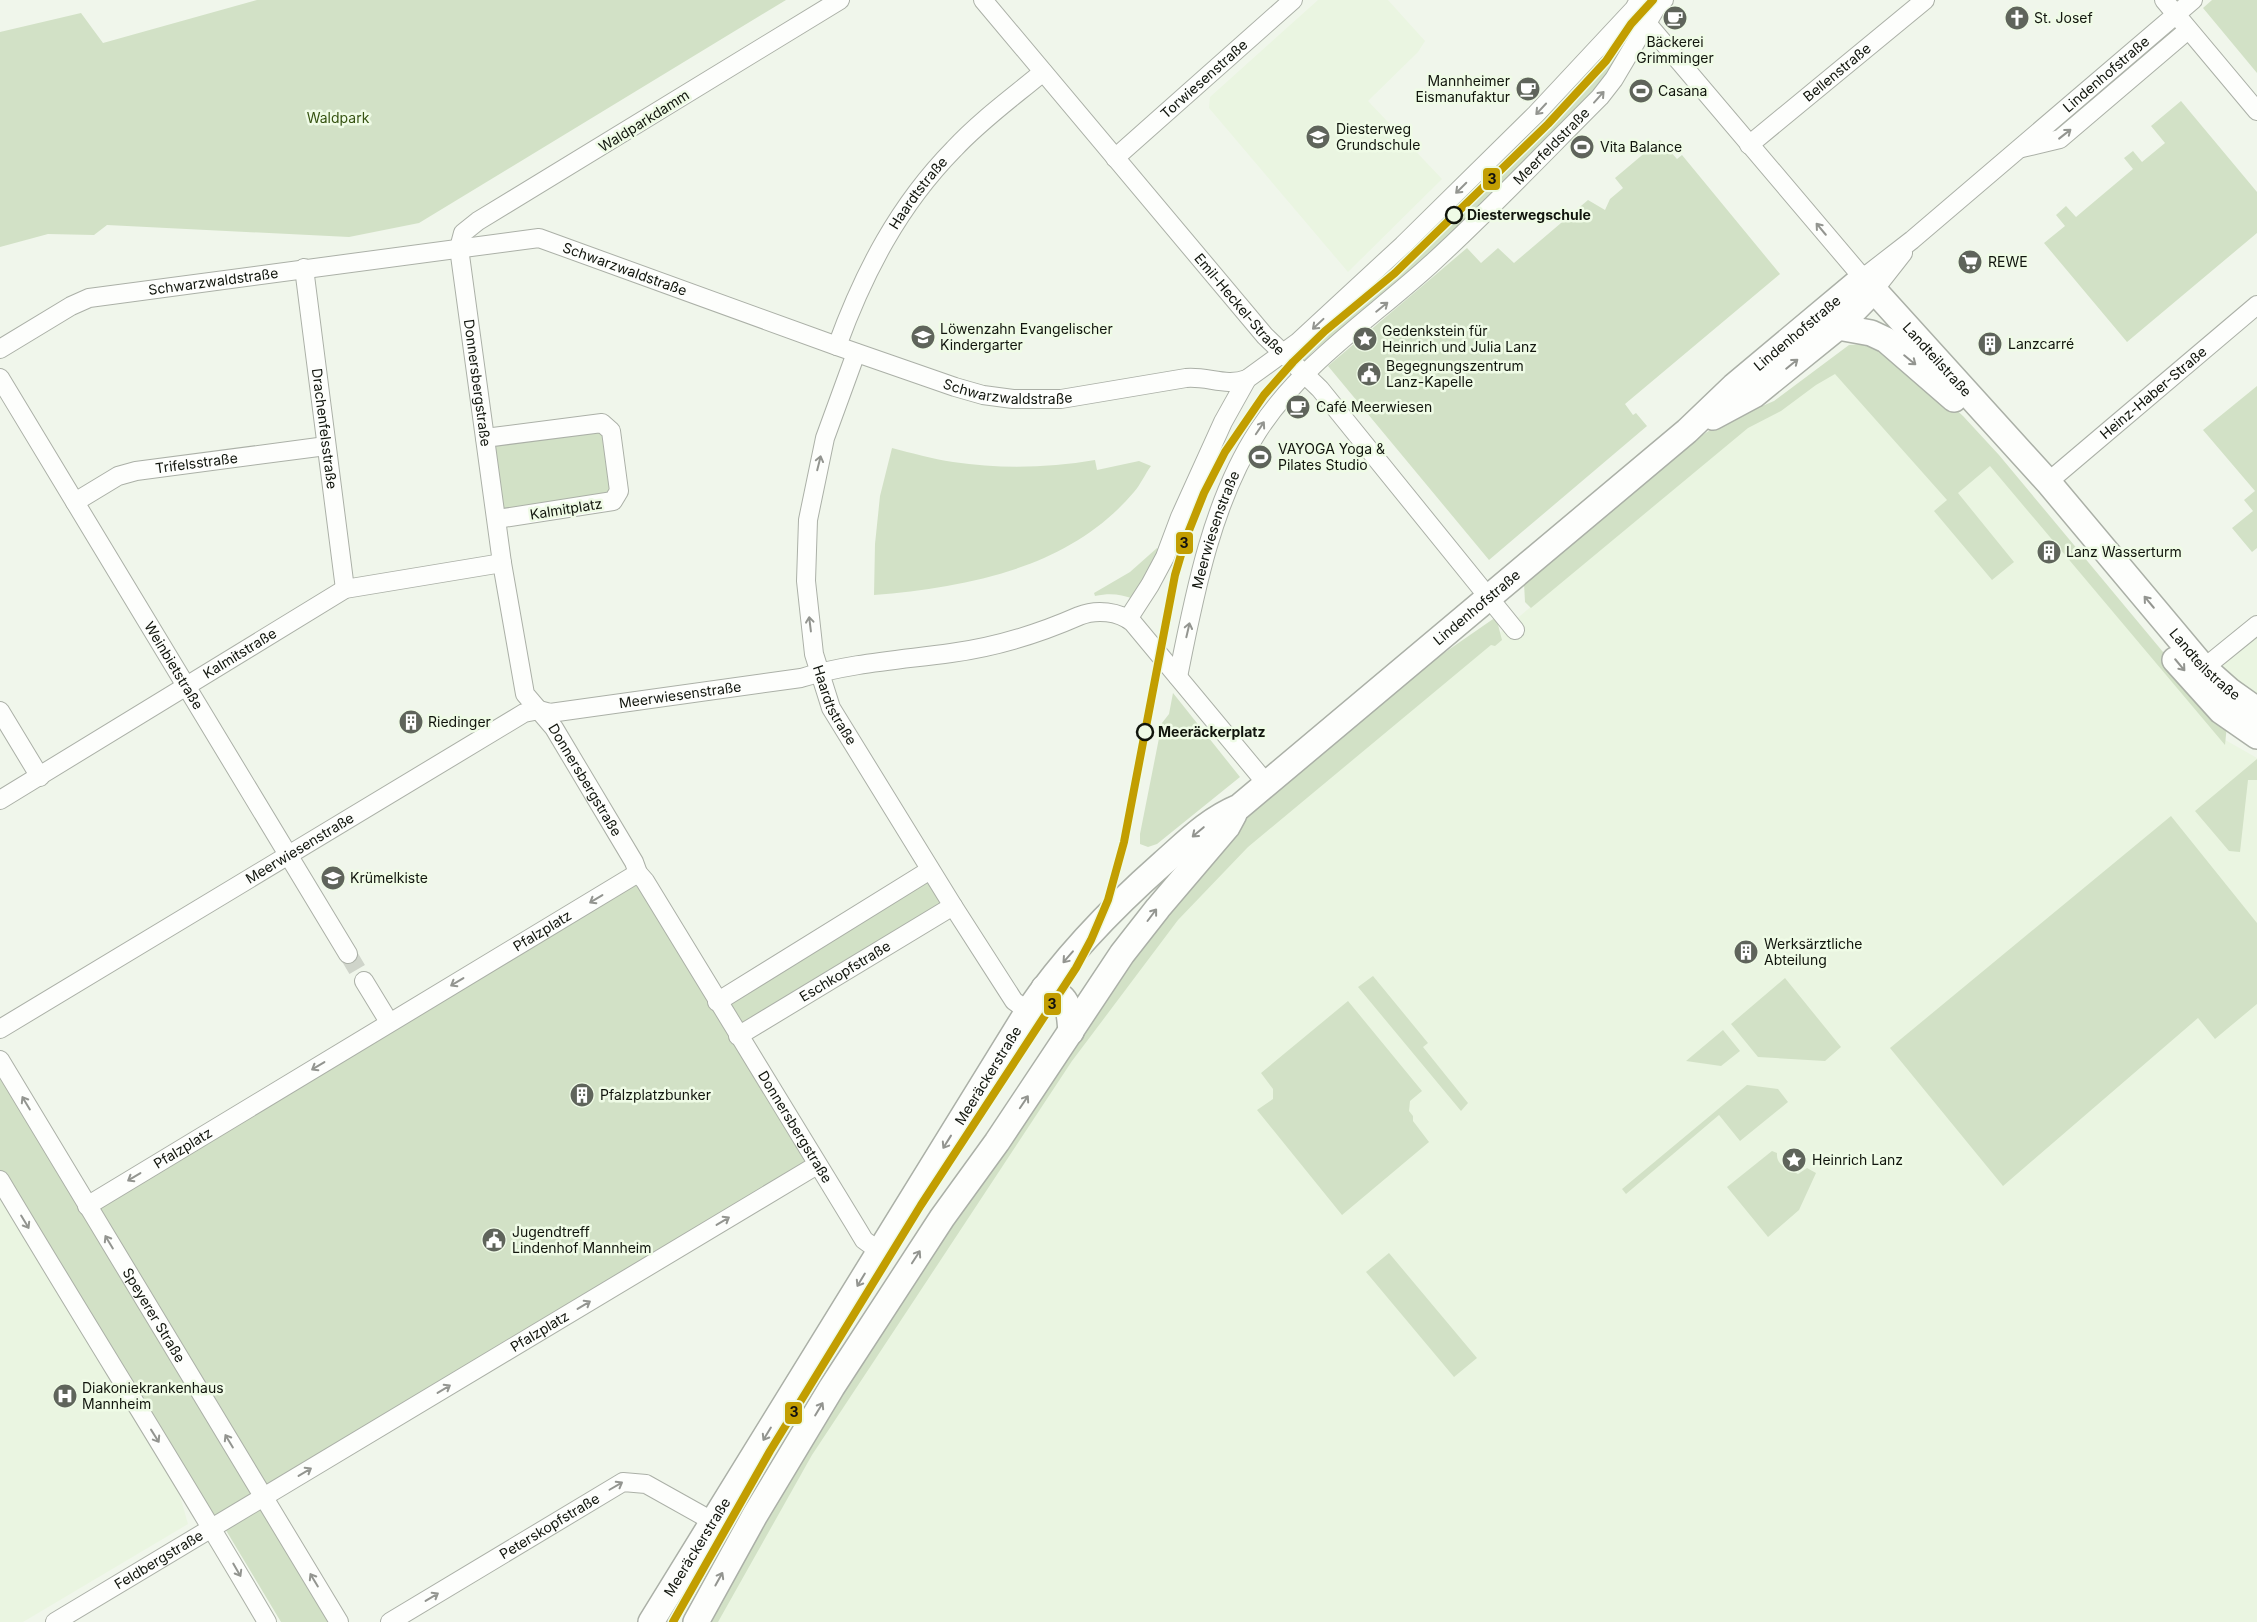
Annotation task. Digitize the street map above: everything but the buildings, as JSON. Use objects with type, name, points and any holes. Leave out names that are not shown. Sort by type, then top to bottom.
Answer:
[{"type":"street","name":"Waldparkdamm","points":[[460,248],[463,232],[478,221],[840,0]]},
{"type":"street","name":"Emil-Heckel-Straße","points":[[983,0],[1281,354],[1305,374],[1515,630]]},
{"type":"street","name":"Torwiesenstraße","points":[[1115,158],[1293,0]]},
{"type":"street","name":"Meerfeldstraße","points":[[1305,374],[1476,223],[1600,97],[1614,79],[1656,8],[1664,0]]},
{"type":"street","name":"Bellenstraße","points":[[1749,145],[1925,0]]},
{"type":"street","points":[[2164,0],[2257,111]]},
{"type":"street","name":"Lindenhofstraße","points":[[1687,431],[1754,395],[1838,327],[1869,284],[1912,240],[2193,0]]},
{"type":"street","name":"Landteilstraße","points":[[1633,3],[1749,145],[1869,284],[2048,482],[2204,668],[2230,691],[2257,710]]},
{"type":"street","points":[[1266,783],[1128,618],[1150,585],[1223,422],[1248,379],[1298,342],[1403,245],[1536,114],[1633,3]]},
{"type":"street","name":"Lindenhofstraße","points":[[2020,148],[2060,139],[2188,30]]},
{"type":"street","name":"Haardtstraße","points":[[837,346],[852,304],[877,252],[913,197],[967,136],[1043,72]]},
{"type":"street","name":"Schwarzwaldstraße","points":[[0,349],[71,306],[89,298],[539,238],[856,353],[955,388],[982,395],[1061,399],[1186,378],[1206,378],[1228,383],[1237,383],[1248,379]]},
{"type":"street","name":"Donnersbergstraße","points":[[460,248],[502,563],[525,694],[559,736],[634,862],[638,873],[645,881],[717,1002],[864,1240],[879,1251]]},
{"type":"street","name":"Drachenfelsstraße","points":[[304,268],[345,589]]},
{"type":"street","name":"Lindenhofstraße","points":[[1266,783],[1687,431],[1734,386],[1869,284]]},
{"type":"street","name":"Heinz-Haber-Straße","points":[[2048,482],[2257,305]]},
{"type":"street","name":"Landteilstraße","points":[[1838,327],[1870,333],[1886,340],[1948,393],[1990,438],[2192,680],[2222,711],[2257,736]]},
{"type":"street","name":"Haardtstraße","points":[[856,353],[825,438],[808,520],[806,581],[814,654],[831,708],[930,870],[1014,1001],[1028,1011]]},
{"type":"street","name":"Meerwiesenstraße","points":[[1178,677],[1211,539],[1232,481],[1257,432],[1278,402],[1305,374]]},
{"type":"street","name":"Weinbietstraße","points":[[0,378],[348,954]]},
{"type":"street","name":"Kalmitplatz","points":[[485,438],[602,423],[611,431],[619,491],[613,502],[497,519]]},
{"type":"street","name":"Trifelsstraße","points":[[75,502],[118,476],[136,471],[326,446]]},
{"type":"street","name":"Kalmitstraße","points":[[0,800],[345,589],[502,563]]},
{"type":"street","name":"Meerwiesenstraße","points":[[0,1029],[524,713],[538,710],[550,713],[801,678],[835,668],[979,648],[1026,637],[1090,612],[1105,612],[1128,618]]},
{"type":"street","points":[[2204,668],[2257,625]]},
{"type":"street","points":[[0,711],[40,776]]},
{"type":"street","name":"Meeräckerstraße","points":[[651,1622],[1028,1011],[1057,970],[1114,907],[1217,816],[1239,806],[1266,783]]},
{"type":"street","name":"Meeräckerstraße","points":[[696,1622],[755,1515],[832,1387],[942,1218],[997,1142],[1072,1032],[1122,954],[1158,908],[1227,827],[1239,806]]},
{"type":"street","points":[[717,1002],[930,870]]},
{"type":"street","name":"Pfalzplatz","points":[[87,1206],[638,873]]},
{"type":"street","name":"Eschkopfstraße","points":[[738,1036],[953,906]]},
{"type":"street","points":[[364,982],[389,1022]]},
{"type":"street","points":[[1044,988],[1058,993],[1065,999],[1069,1009],[1072,1032]]},
{"type":"street","name":"Speyerer Straße","points":[[0,1060],[339,1622]]},
{"type":"street","name":"Pfalzplatz","points":[[263,1497],[817,1165]]},
{"type":"street","points":[[0,1180],[92,1335],[212,1528],[267,1622]]},
{"type":"street","name":"Peterskopfstraße","points":[[390,1622],[623,1482],[646,1484],[714,1522]]},
{"type":"street","name":"Feldbergstraße","points":[[56,1622],[263,1497]]},
{"type":"shaded area","name":"Diesterweg Grundschule","points":[[1318,0],[1388,0],[1425,41],[1418,52],[1368,101],[1442,179],[1348,272],[1209,108],[1210,97]]},
{"type":"shaded area","points":[[1843,359],[1992,465],[2220,737],[2257,758],[2257,1622],[716,1622],[812,1455],[849,1395],[1072,1061],[1177,919],[1246,844],[1747,427]]},
{"type":"shaded area","points":[[2257,631],[2257,704],[2211,669]]},
{"type":"shaded area","name":"Diakoniekrankenhaus Mannheim","points":[[0,1180],[169,1457],[188,1524],[23,1622],[0,1622]]},
{"type":"green space","name":"Waldpark","points":[[257,0],[786,0],[419,223],[349,237],[107,225],[94,235],[48,234],[0,247],[0,32],[81,13],[103,43]]},
{"type":"green space","points":[[2212,0],[2257,0],[2257,73],[2203,8]]},
{"type":"green space","points":[[1634,9],[1647,22],[1627,55],[1476,223],[1316,349],[1298,367],[1293,362],[1298,342]]},
{"type":"green space","points":[[2171,31],[2176,36],[2057,134],[2041,139]]},
{"type":"green space","points":[[2181,101],[2257,192],[2257,233],[2127,342],[2044,243],[2065,226],[2056,215],[2066,206],[2076,217],[2133,169],[2124,158],[2133,151],[2142,162],[2165,143],[2151,126]]},
{"type":"green space","points":[[1660,140],[1677,159],[1682,155],[1780,274],[1625,404],[1633,415],[1636,413],[1647,426],[1489,560],[1328,366],[1467,248],[1481,263],[1498,248],[1514,263],[1588,200],[1605,210],[1610,199],[1623,188],[1615,178]]},
{"type":"green space","points":[[1865,344],[1892,356],[1936,391],[1963,416],[1999,455],[2213,712],[2227,725],[2225,745],[1990,466],[1958,493],[2014,562],[1992,580],[1934,511],[1947,500],[1835,374],[1816,385],[1781,411],[1748,428],[1531,608],[1525,602],[1524,583],[1691,442],[1720,424],[1774,401],[1849,345]]},
{"type":"green space","points":[[2257,386],[2257,548],[2252,552],[2232,528],[2253,511],[2244,500],[2255,491],[2203,430]]},
{"type":"green space","points":[[602,423],[619,491],[497,519],[485,438]]},
{"type":"green space","points":[[892,448],[945,461],[988,466],[1060,465],[1095,460],[1097,470],[1139,461],[1151,466],[1139,486],[1108,518],[1080,539],[1049,556],[1016,569],[981,579],[946,586],[874,595],[875,544],[880,496]]},
{"type":"green space","points":[[1157,548],[1159,550],[1134,599],[1115,594],[1095,596],[1094,593],[1130,572]]},
{"type":"green space","points":[[1496,617],[1502,640],[1495,646],[1491,645],[1248,847],[1178,920],[1072,1061],[812,1455],[718,1622],[701,1622],[787,1468],[1083,1022],[1163,918],[1269,791],[1376,700]]},
{"type":"green space","points":[[1173,693],[1240,777],[1157,844],[1148,847],[1140,844],[1140,834],[1162,723],[1169,714]]},
{"type":"green space","points":[[2257,759],[2257,780],[2248,780],[2240,852],[2229,851],[2195,811]]},
{"type":"green space","points":[[2171,816],[2257,923],[2257,1004],[2215,1039],[2198,1018],[2003,1186],[1890,1048]]},
{"type":"green space","points":[[930,870],[953,906],[738,1036],[812,1162],[268,1490],[339,1622],[281,1622],[224,1527],[169,1457],[0,1180],[0,1060],[87,1206],[638,873],[717,1001]]},
{"type":"green space","points":[[1373,976],[1428,1043],[1423,1047],[1468,1103],[1461,1111],[1358,987]]},
{"type":"green space","points":[[1785,978],[1841,1047],[1825,1061],[1758,1057],[1731,1024]]},
{"type":"green space","points":[[1348,1001],[1422,1091],[1410,1101],[1409,1111],[1413,1116],[1413,1121],[1429,1142],[1342,1215],[1257,1110],[1273,1099],[1273,1089],[1261,1073]]},
{"type":"green space","points":[[1723,1030],[1740,1051],[1721,1066],[1686,1061]]},
{"type":"green space","points":[[1747,1085],[1778,1089],[1788,1102],[1740,1141],[1719,1115],[1626,1194],[1622,1189]]},
{"type":"green space","points":[[1772,1151],[1777,1153],[1778,1161],[1783,1166],[1798,1174],[1807,1168],[1816,1173],[1799,1210],[1768,1237],[1727,1187]]},
{"type":"green space","points":[[1389,1253],[1477,1358],[1454,1377],[1366,1272]]},
{"type":"tunnel","points":[[348,954],[364,981]]},
{"type":"transit line","name":"3","points":[[673,1622],[770,1451],[921,1205],[1076,968],[1091,940],[1108,900],[1124,842],[1175,575],[1186,538],[1204,493],[1225,452],[1264,395],[1293,362],[1325,331],[1395,273],[1548,124],[1606,61],[1631,24],[1653,0]]},
{"type":"place","name":"Bäckerei Grimminger","points":[[1675,18]]},
{"type":"place","name":"St. Josef","points":[[2017,18]]},
{"type":"place","name":"Mannheimer Eismanufaktur","points":[[1528,89]]},
{"type":"place","name":"Casana","points":[[1641,91]]},
{"type":"place","name":"Diesterweg Grundschule","points":[[1318,137]]},
{"type":"place","name":"Vita Balance","points":[[1582,147]]},
{"type":"place","name":"Diesterwegschule","points":[[1454,215]]},
{"type":"place","name":"REWE","points":[[1970,262]]},
{"type":"place","name":"Löwenzahn Evangelischer Kindergarter","points":[[923,337]]},
{"type":"place","name":"Gedenkstein für Heinrich und Julia Lanz","points":[[1365,339]]},
{"type":"place","name":"Lanzcarré","points":[[1990,344]]},
{"type":"place","name":"Begegnungszentrum Lanz-Kapelle","points":[[1369,374]]},
{"type":"place","name":"Café Meerwiesen","points":[[1298,407]]},
{"type":"place","name":"VAYOGA Yoga & Pilates Studio","points":[[1260,457]]},
{"type":"place","name":"Lanz Wasserturm","points":[[2049,552]]},
{"type":"place","name":"Riedinger","points":[[411,722]]},
{"type":"place","name":"Meeräckerplatz","points":[[1145,732]]},
{"type":"place","name":"Krümelkiste","points":[[333,878]]},
{"type":"place","name":"Werksärztliche Abteilung","points":[[1746,952]]},
{"type":"place","name":"Pfalzplatzbunker","points":[[582,1095]]},
{"type":"place","name":"Heinrich Lanz","points":[[1794,1160]]},
{"type":"place","name":"Jugendtreff Lindenhof Mannheim","points":[[494,1240]]},
{"type":"place","name":"Diakoniekrankenhaus Mannheim","points":[[65,1396]]}]
